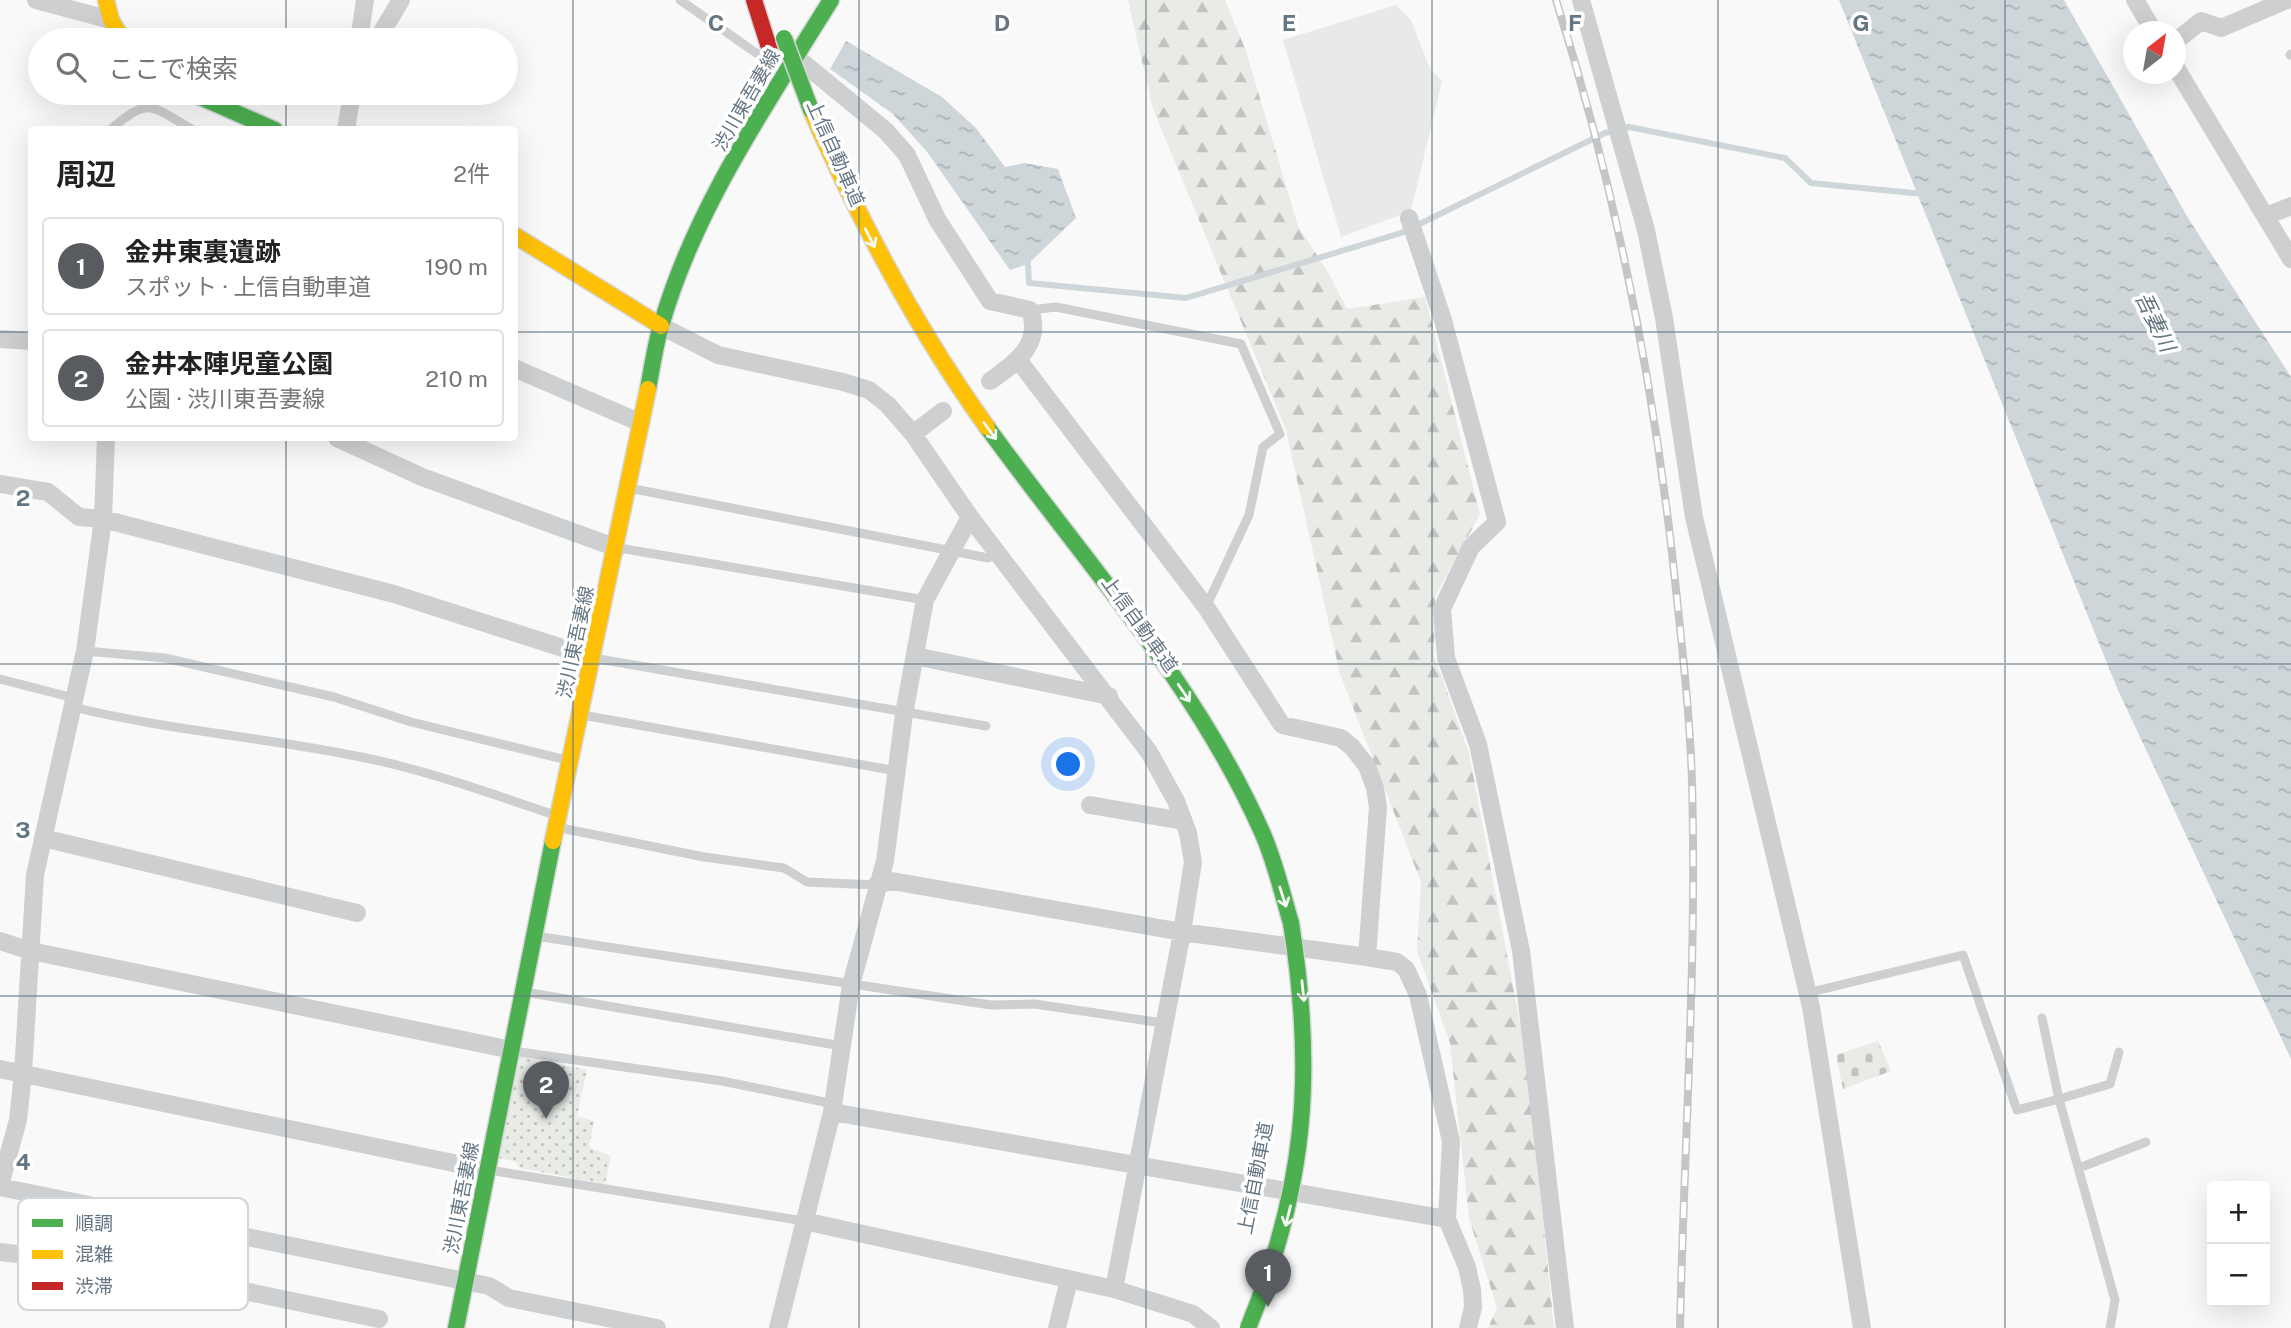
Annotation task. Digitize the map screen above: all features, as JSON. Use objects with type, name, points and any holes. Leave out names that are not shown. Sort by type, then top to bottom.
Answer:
[{"type":"main road","points":[[106,0],[116,28]]},
{"type":"main road","name":"上信自動車道","points":[[754,0],[796,107],[841,180],[916,322],[957,385],[1154,649],[1193,706],[1262,833],[1291,923],[1306,1019],[1308,1074],[1304,1126],[1287,1221],[1273,1267],[1248,1328]]},
{"type":"main road","name":"上信自動車道","points":[[771,0],[807,143]]},
{"type":"main road","name":"渋川東吾妻線","points":[[456,1328],[533,936],[617,548],[661,326],[679,272],[707,209],[831,0]]},
{"type":"main road","points":[[211,105],[235,119],[260,126]]},
{"type":"main road","points":[[518,237],[661,326]]},
{"type":"main road","name":"上信自動車道","points":[[1096,599],[1152,673],[1181,719]]},
{"type":"main road","points":[[1201,751],[1230,804]]},
{"type":"main road","name":"上信自動車道","points":[[1230,1328],[1269,1225],[1287,1130],[1290,1091],[1289,1015],[1274,925],[1266,898]]},
{"type":"street","points":[[36,0],[111,20]]},
{"type":"street","points":[[361,28],[365,0]]},
{"type":"street","points":[[384,28],[401,0]]},
{"type":"street","points":[[1581,0],[1646,230],[1664,318],[1694,517],[1807,993],[1862,1328]]},
{"type":"street","points":[[2135,0],[2147,21]]},
{"type":"street","points":[[2186,33],[2201,21],[2221,28],[2287,0]]},
{"type":"street","points":[[796,57],[886,131],[907,155],[937,219],[990,301],[1030,310],[1033,319],[1031,338],[1019,361],[990,381]]},
{"type":"street","points":[[2185,84],[2291,259]]},
{"type":"street","points":[[347,126],[350,105]]},
{"type":"street","points":[[2266,216],[2291,206]]},
{"type":"street","points":[[1409,218],[1447,333],[1497,522],[1471,547],[1442,609],[1446,658],[1478,744],[1521,951],[1565,1328]]},
{"type":"street","points":[[661,326],[718,355],[843,382],[869,390],[888,405],[913,434],[970,517],[1109,696],[1149,752],[1183,821],[1192,862],[1182,932],[1114,1289]]},
{"type":"street","points":[[0,339],[28,341]]},
{"type":"street","points":[[1019,361],[1206,607],[1282,725],[1340,738],[1353,747],[1367,766],[1378,807],[1367,957]]},
{"type":"street","points":[[518,370],[641,423]]},
{"type":"street","points":[[913,434],[947,407]]},
{"type":"street","points":[[54,1198],[0,1187],[18,1120],[35,875],[85,650],[103,519],[106,441]]},
{"type":"street","points":[[344,441],[422,477],[617,548]]},
{"type":"street","points":[[0,484],[48,492],[79,517],[103,519],[394,594],[592,657]]},
{"type":"street","points":[[778,1328],[833,1108],[851,985],[876,885],[885,861],[904,713],[925,600],[970,517]]},
{"type":"street","points":[[915,656],[1109,696]]},
{"type":"street","points":[[1090,806],[1183,821]]},
{"type":"street","points":[[43,838],[357,912]]},
{"type":"street","points":[[876,885],[892,881],[1182,932],[1397,962],[1406,969],[1418,995],[1451,1141],[1447,1219],[1456,1236],[1469,1279],[1473,1307],[1468,1328]]},
{"type":"street","points":[[0,941],[31,951],[512,1050]]},
{"type":"street","points":[[0,1069],[487,1170]]},
{"type":"street","points":[[833,1108],[1447,1219]]},
{"type":"street","points":[[804,1221],[1114,1289],[1193,1314],[1211,1328]]},
{"type":"street","points":[[248,1238],[489,1286],[509,1298],[657,1328]]},
{"type":"street","points":[[0,1252],[18,1254]]},
{"type":"street","points":[[1057,1328],[1069,1280]]},
{"type":"street","points":[[248,1292],[379,1319]]},
{"type":"lane","points":[[680,0],[786,74]]},
{"type":"lane","points":[[115,126],[136,108],[155,108],[186,126]]},
{"type":"lane","points":[[1030,310],[1056,306],[1241,344],[1280,434],[1263,446],[1249,515],[1206,607]]},
{"type":"lane","points":[[628,488],[988,558]]},
{"type":"lane","points":[[617,548],[925,600]]},
{"type":"lane","points":[[85,650],[165,658],[334,696],[411,722],[570,760]]},
{"type":"lane","points":[[592,657],[986,726]]},
{"type":"lane","points":[[0,679],[136,723],[356,756],[442,777],[557,822],[704,857],[784,868],[807,882],[876,885]]},
{"type":"lane","points":[[580,715],[897,771]]},
{"type":"lane","points":[[533,936],[991,1005],[1035,1004],[1163,1023]]},
{"type":"lane","points":[[1807,993],[1963,954],[2017,1110],[2110,1084],[2119,1052]]},
{"type":"lane","points":[[523,992],[842,1046]]},
{"type":"lane","points":[[2042,1018],[2059,1098],[2115,1300],[2110,1328]]},
{"type":"lane","points":[[512,1050],[722,1081],[833,1108]]},
{"type":"lane","points":[[2079,1168],[2146,1142]]},
{"type":"lane","points":[[487,1170],[804,1221]]},
{"type":"shaded area","points":[[1396,5],[1411,20],[1430,69],[1442,81],[1411,211],[1341,237],[1283,40]]},
{"type":"green space","points":[[1128,0],[1225,0],[1246,51],[1298,226],[1329,274],[1347,309],[1425,297],[1480,514],[1435,597],[1434,655],[1469,753],[1526,1055],[1554,1328],[1488,1328],[1497,1308],[1469,1218],[1450,1043],[1417,951],[1421,882],[1340,674],[1286,430],[1153,109]]},
{"type":"green space","points":[[1878,1041],[1891,1071],[1843,1089],[1836,1055]]},
{"type":"green space","points":[[520,1056],[587,1070],[577,1116],[594,1121],[589,1147],[611,1156],[605,1184],[520,1168],[516,1162],[499,1158]]},
{"type":"water","name":"吾妻川","points":[[1839,0],[2064,0],[2188,218],[2291,377],[2291,1059],[2117,688]]},
{"type":"water","points":[[846,41],[942,97],[976,128],[1005,167],[1024,163],[1058,169],[1076,218],[1028,264],[1010,270],[928,153],[893,114],[830,69]]},
{"type":"waterway","points":[[1028,264],[1029,283],[1186,298],[1401,233],[1605,133],[1629,127],[1785,158],[1811,183],[1923,194]]},
{"type":"railway","points":[[1556,0],[1597,143],[1644,360],[1666,506],[1685,681],[1692,782],[1693,918],[1680,1328]]},
{"type":"traffic: fast","points":[[648,389],[661,326],[693,240],[735,157],[831,0]]},
{"type":"traffic: fast","points":[[784,38],[811,110]]},
{"type":"traffic: fast","points":[[218,105],[266,126]]},
{"type":"traffic: fast","points":[[987,427],[1135,623],[1204,724],[1235,777],[1262,832],[1291,923]]},
{"type":"traffic: fast","points":[[456,1328],[553,841]]},
{"type":"traffic: fast","points":[[1248,1328],[1283,1226],[1300,1129],[1303,1030],[1291,923]]},
{"type":"traffic: slow","points":[[106,0],[116,28]]},
{"type":"traffic: slow","points":[[811,110],[849,193],[913,313],[987,427]]},
{"type":"traffic: slow","points":[[518,237],[661,326]]},
{"type":"traffic: slow","points":[[553,841],[648,389]]},
{"type":"traffic: jam","points":[[754,0],[772,57]]},
{"type":"place","name":"金井本陣児童公園","points":[[546,1119]]},
{"type":"place","name":"金井東裏遺跡","points":[[1268,1307]]}]
